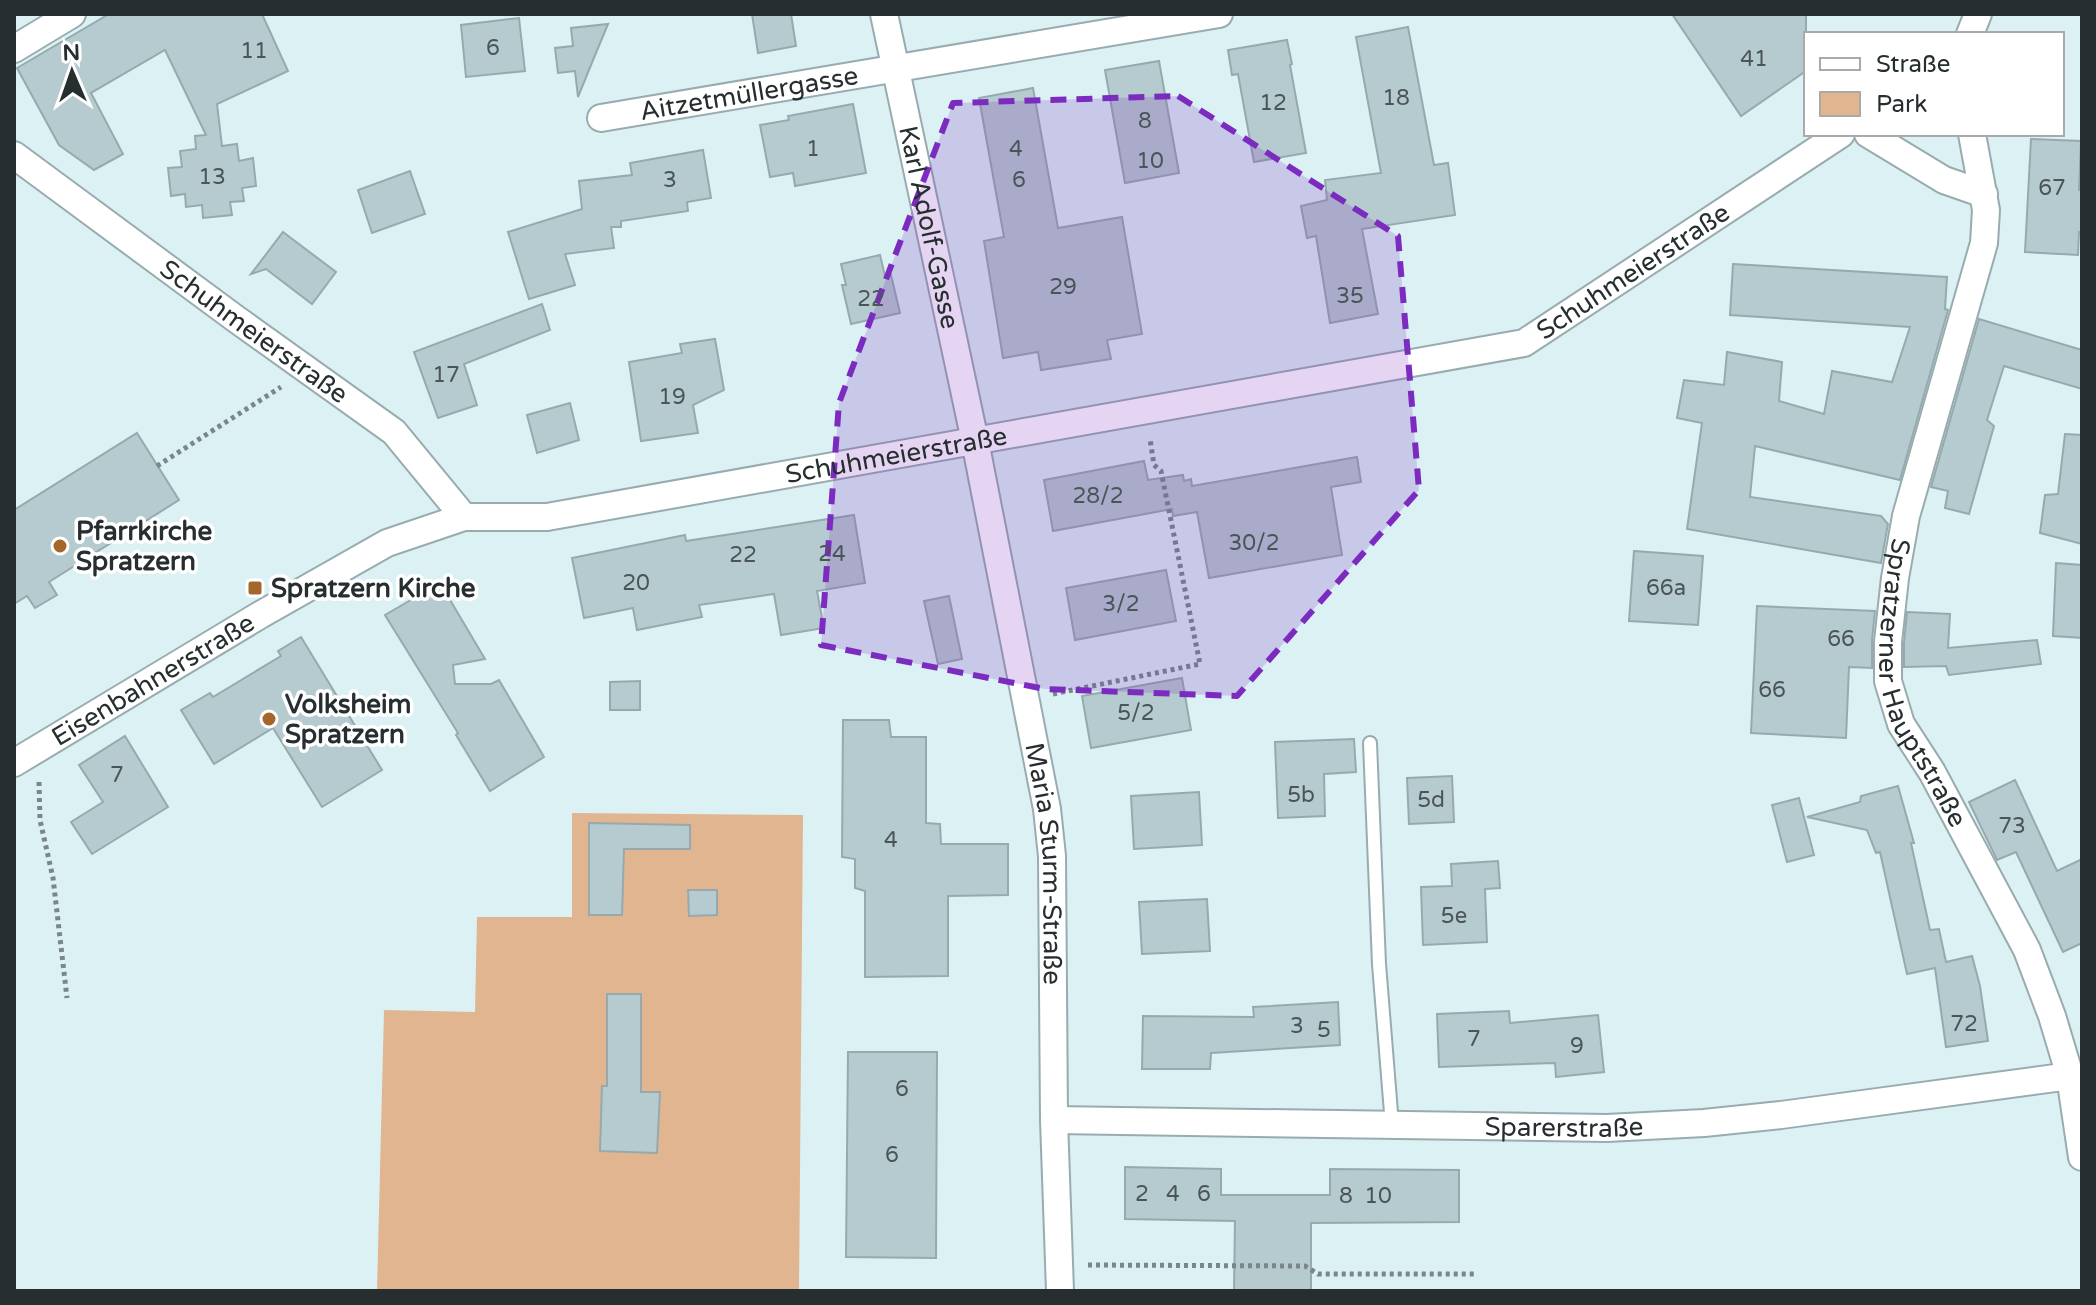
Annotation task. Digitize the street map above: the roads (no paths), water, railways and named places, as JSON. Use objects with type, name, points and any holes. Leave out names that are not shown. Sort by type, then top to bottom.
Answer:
[{"type":"street","points":[[14,49],[72,14]]},
{"type":"street","name":"Karl Adolf-Gasse","points":[[884,14],[975,441]]},
{"type":"street","name":"Aitzetmüllergasse","points":[[601,118],[1219,14]]},
{"type":"street","name":"Schuhmeierstraße","points":[[14,155],[394,432],[464,517],[547,517],[1524,343],[1838,136]]},
{"type":"street","points":[[1871,136],[1944,180],[1984,194]]},
{"type":"street","name":"Spratzerner Hauptstraße","points":[[1972,136],[1987,224],[1906,516],[1892,603],[1888,681],[1901,724],[1932,772],[2027,950],[2070,1076],[2082,1157]]},
{"type":"street","name":"Maria Sturm-Straße","points":[[975,441],[1047,809],[1052,856],[1059,1278]]},
{"type":"street","name":"Eisenbahnerstraße","points":[[14,763],[260,615],[387,543],[464,517]]},
{"type":"street","name":"Sparerstraße","points":[[1054,1120],[1607,1128],[1781,1115],[2070,1076]]},
{"type":"lane","points":[[1370,743],[1379,964],[1392,1125]]},
{"type":"place","name":"Pfarrkirche Spratzern","points":[[60,546]]},
{"type":"place","name":"Spratzern Kirche","points":[[255,588]]},
{"type":"place","name":"Volksheim Spratzern","points":[[269,719]]}]
